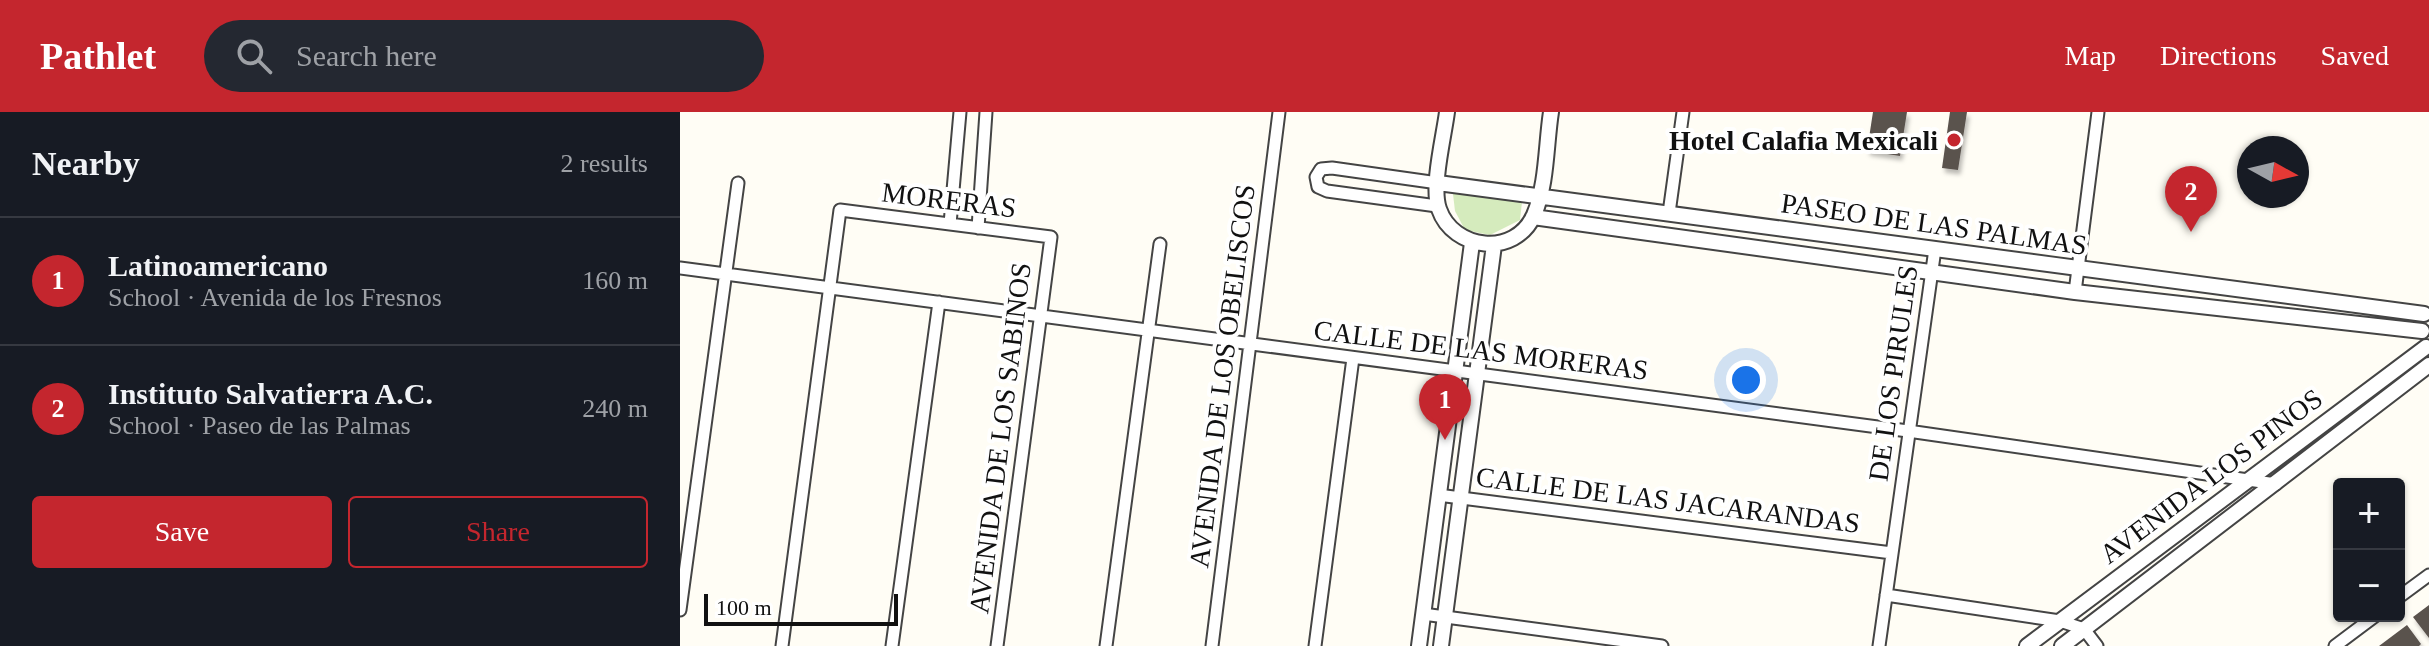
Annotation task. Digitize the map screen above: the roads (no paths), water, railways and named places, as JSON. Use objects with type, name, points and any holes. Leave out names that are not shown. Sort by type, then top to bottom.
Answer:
[{"type":"street","points":[[950,224],[960,112]]},
{"type":"street","points":[[978,228],[986,112]]},
{"type":"street","name":"AVENIDA DE LOS OBELISCOS","points":[[1212,646],[1279,112]]},
{"type":"street","points":[[1447,112],[1437,206],[1455,235],[1472,243],[1494,245],[1520,231],[1533,217],[1551,112]]},
{"type":"street","points":[[1669,213],[1683,112]]},
{"type":"street","points":[[2075,292],[2098,112]]},
{"type":"street","points":[[1437,206],[1327,191],[1318,187],[1316,177],[1321,169],[1332,168],[1438,183]]},
{"type":"street","points":[[680,610],[738,183]]},
{"type":"street","name":"PASEO DE LAS PALMAS","points":[[1438,183],[2078,271],[2426,309]]},
{"type":"street","name":"MORERAS","points":[[830,288],[840,210],[1051,237]]},
{"type":"street","name":"PASEO DE LAS PALMAS","points":[[1533,217],[2075,292],[2422,331]]},
{"type":"street","name":"AVENIDA DE LOS SABINOS","points":[[997,646],[1051,237]]},
{"type":"street","points":[[1419,646],[1472,243]]},
{"type":"street","points":[[1106,646],[1160,244]]},
{"type":"street","points":[[1441,646],[1494,245]]},
{"type":"street","name":"DE LOS PIRULES","points":[[1879,646],[1935,249]]},
{"type":"street","name":"CALLE DE LAS MORERAS","points":[[680,268],[1908,431],[2276,484]]},
{"type":"street","points":[[782,646],[830,288]]},
{"type":"street","points":[[892,646],[939,302]]},
{"type":"street","points":[[2426,309],[2422,331],[2427,349]]},
{"type":"street","name":"AVENIDA LOS PINOS","points":[[2027,646],[2427,349]]},
{"type":"street","points":[[1315,646],[1353,358]]},
{"type":"street","name":"AVENIDA LOS PINOS","points":[[2062,646],[2429,365]]},
{"type":"street","name":"CALLE DE LAS JACARANDAS","points":[[1438,495],[1892,553]]},
{"type":"street","points":[[2405,593],[2429,575]]},
{"type":"street","points":[[1886,595],[2060,621],[2084,629],[2097,646]]},
{"type":"street","points":[[1423,614],[1662,646]]},
{"type":"street","points":[[2335,646],[2367,622]]},
{"type":"place","name":"Hotel Calafia Mexicali","points":[[1954,140]]},
{"type":"place","name":"Instituto Salvatierra A.C.","points":[[2191,232]]},
{"type":"place","name":"Latinoamericano","points":[[1445,440]]}]
